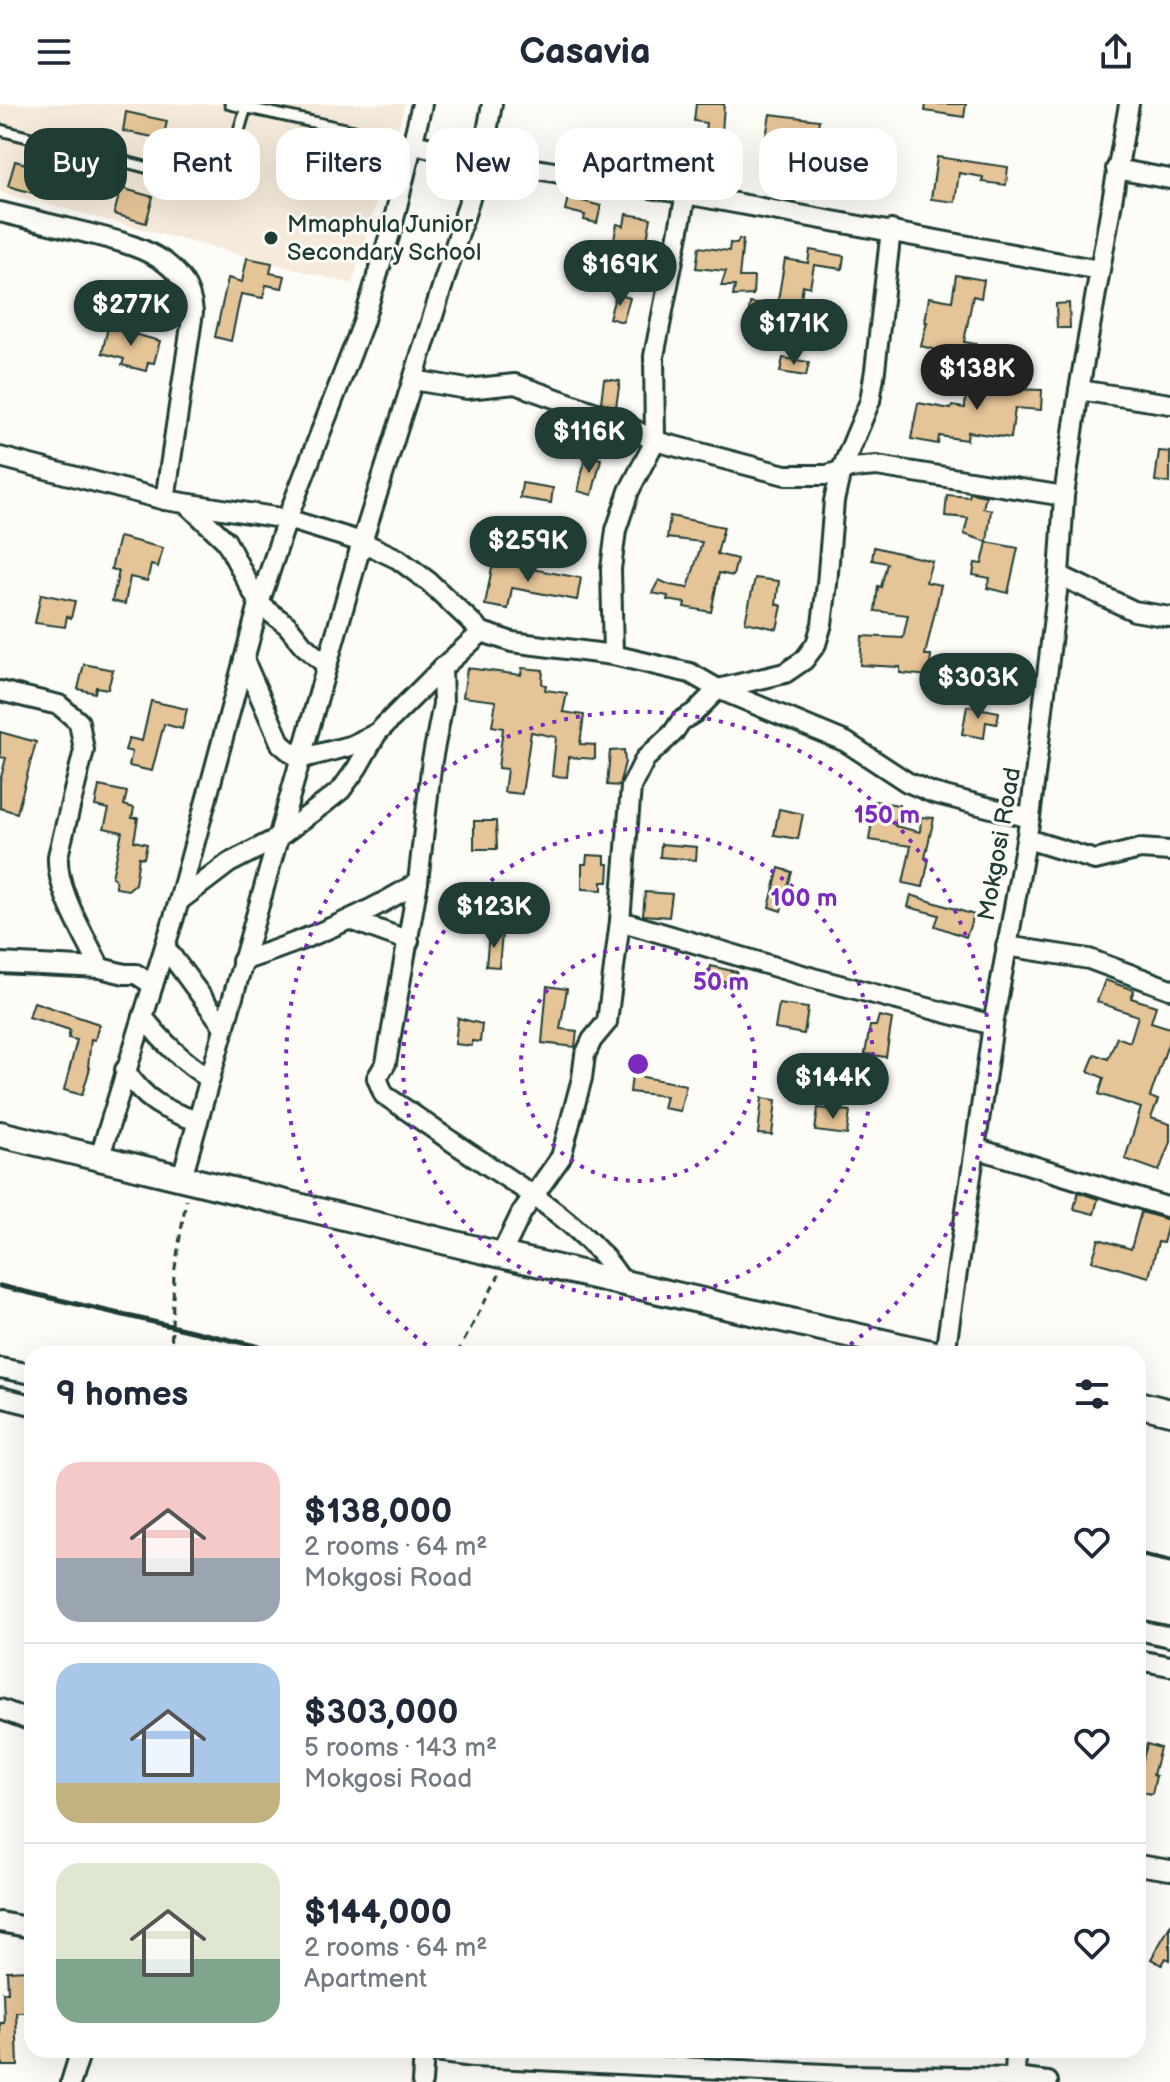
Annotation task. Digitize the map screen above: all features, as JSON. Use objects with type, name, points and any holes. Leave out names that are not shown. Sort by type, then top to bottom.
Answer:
[{"type":"street","points":[[99,1159],[179,901],[259,604],[287,519],[363,323],[392,227],[422,104]]},
{"type":"street","points":[[488,128],[492,104]]},
{"type":"street","name":"Mokgosi Road","points":[[946,1346],[993,1025],[1030,818],[1059,575],[1064,496],[1079,390],[1129,104]]},
{"type":"street","points":[[414,144],[426,147]]},
{"type":"street","points":[[1116,169],[1170,179]]},
{"type":"street","points":[[182,1177],[362,542],[469,200]]},
{"type":"street","points":[[613,655],[611,569],[616,530],[629,491],[655,441],[654,356],[685,200]]},
{"type":"street","points":[[720,200],[1099,270]]},
{"type":"street","points":[[0,212],[132,245],[174,269],[185,283],[192,298],[193,312],[165,500]]},
{"type":"street","points":[[501,1255],[522,1212],[561,1157],[585,1055],[592,1040],[607,1022],[620,921],[631,787],[645,759],[660,747],[681,721],[694,713],[718,689],[785,673],[804,660],[816,644],[822,624],[834,501],[841,471],[870,401],[891,230]]},
{"type":"street","points":[[413,380],[467,389],[515,384],[616,420],[655,441],[785,475],[806,477],[877,466],[1064,496]]},
{"type":"street","points":[[1079,390],[1170,404]]},
{"type":"street","points":[[0,457],[165,500],[287,519],[362,542],[398,559],[429,582],[482,632],[512,642],[613,655],[690,673],[718,689],[846,742],[907,782],[933,793],[1030,818]]},
{"type":"street","points":[[187,504],[226,541],[259,604],[287,625],[303,645],[326,665]]},
{"type":"street","points":[[1059,575],[1134,611],[1170,617]]},
{"type":"street","points":[[179,901],[229,863],[276,839],[341,790],[377,733],[482,632]]},
{"type":"street","points":[[244,660],[281,744],[299,759]]},
{"type":"street","points":[[442,668],[443,704],[432,760],[409,941],[386,1063],[377,1078],[384,1095],[534,1194],[597,1248],[623,1283]]},
{"type":"street","points":[[0,691],[59,705],[79,722],[84,750],[58,856],[57,872],[61,888],[100,968]]},
{"type":"street","points":[[299,759],[350,746],[377,733]]},
{"type":"street","points":[[1027,839],[1095,860],[1140,849],[1170,851]]},
{"type":"street","points":[[242,961],[351,920],[418,882]]},
{"type":"street","points":[[351,920],[409,941]]},
{"type":"street","points":[[620,921],[813,978],[993,1025]]},
{"type":"street","points":[[1006,946],[1089,959],[1170,989]]},
{"type":"street","points":[[165,947],[224,1027]]},
{"type":"street","points":[[0,963],[100,968],[136,974],[153,985]]},
{"type":"street","points":[[143,1017],[181,1060],[210,1079]]},
{"type":"street","points":[[125,1070],[137,1089],[150,1101],[171,1113],[198,1121]]},
{"type":"street","points":[[0,1134],[501,1255],[900,1346]]},
{"type":"street","points":[[975,1148],[1170,1208]]},
{"type":"street","points":[[0,1368],[24,1372]]},
{"type":"street","points":[[0,1397],[24,1403]]},
{"type":"street","points":[[1146,1406],[1170,1412]]},
{"type":"street","points":[[1146,1632],[1170,1637]]},
{"type":"street","points":[[1146,1662],[1170,1666]]},
{"type":"street","points":[[0,1709],[24,1718]]},
{"type":"street","points":[[1146,1866],[1170,1870]]},
{"type":"street","points":[[0,1922],[24,1926]]},
{"type":"street","points":[[71,2082],[78,2058]]},
{"type":"street","points":[[422,2058],[422,2082]]},
{"type":"street","points":[[486,2058],[711,2075],[1015,2078],[1043,2081]]},
{"type":"street","points":[[1015,2078],[1016,2058]]},
{"type":"lane","points":[[230,104],[414,144]]},
{"type":"lane","points":[[0,130],[202,179],[215,175],[231,157],[246,108]]},
{"type":"path","points":[[171,1346],[174,1274],[186,1204],[182,1177]]},
{"type":"path","points":[[461,1346],[499,1276],[501,1255]]},
{"type":"shaded area","points":[[0,104],[405,104],[398,128],[276,128],[276,200],[377,200],[352,284],[31,200],[127,200],[127,128],[24,128],[24,198],[0,192]]},
{"type":"building","points":[[696,104],[724,104],[722,128],[705,128],[706,123],[694,121]]},
{"type":"building","points":[[926,104],[966,104],[964,117],[925,111]]},
{"type":"building","points":[[126,112],[167,121],[165,128],[143,128],[143,135],[123,128]]},
{"type":"building","points":[[770,114],[819,120],[818,128],[768,128]]},
{"type":"building","points":[[937,157],[1008,167],[1006,185],[982,182],[983,177],[959,173],[955,202],[931,199]]},
{"type":"building","points":[[15,161],[24,164],[24,191],[8,186]]},
{"type":"building","points":[[127,190],[143,194],[143,200],[152,200],[146,223],[114,214],[118,200],[127,200]]},
{"type":"building","points":[[567,200],[601,206],[597,223],[584,220],[585,215],[565,210]]},
{"type":"building","points":[[626,214],[651,218],[646,245],[638,243],[637,252],[617,249],[619,240],[614,239],[617,224],[624,226]]},
{"type":"building","points":[[739,239],[743,240],[739,277],[754,277],[753,295],[733,296],[735,286],[721,286],[726,271],[696,268],[699,247],[729,251],[730,243],[737,244]]},
{"type":"building","points":[[810,250],[844,256],[842,269],[814,265],[810,287],[803,285],[799,311],[828,314],[824,339],[747,327],[750,303],[777,306],[785,259],[808,263]]},
{"type":"building","points":[[247,258],[272,263],[270,273],[285,276],[282,288],[266,285],[263,298],[241,294],[231,341],[215,337],[228,278],[242,282]]},
{"type":"building","points":[[956,275],[984,280],[981,298],[973,296],[964,342],[976,344],[975,356],[951,354],[921,346],[929,297],[952,301]]},
{"type":"building","points":[[616,294],[630,298],[623,322],[609,318]]},
{"type":"building","points":[[1069,303],[1070,328],[1057,328],[1056,304]]},
{"type":"building","points":[[108,327],[160,341],[154,363],[148,362],[146,371],[122,365],[124,359],[102,353]]},
{"type":"building","points":[[783,358],[809,362],[806,376],[780,372]]},
{"type":"building","points":[[998,373],[1015,374],[1013,389],[1042,390],[1041,410],[1015,408],[1011,438],[968,432],[967,440],[939,436],[938,444],[911,439],[918,403],[951,409],[952,406],[965,408],[966,382],[996,383]]},
{"type":"building","points":[[604,379],[620,381],[616,407],[601,402]]},
{"type":"building","points":[[1159,451],[1170,452],[1170,483],[1155,481]]},
{"type":"building","points":[[586,455],[601,459],[592,495],[578,491]]},
{"type":"building","points":[[522,483],[553,488],[551,503],[520,498]]},
{"type":"building","points":[[970,493],[986,496],[983,508],[991,510],[987,542],[964,534],[968,518],[945,516],[947,495],[969,497]]},
{"type":"building","points":[[670,516],[724,527],[717,554],[737,559],[733,576],[719,573],[711,612],[684,607],[685,603],[652,593],[659,580],[688,588],[702,542],[667,538]]},
{"type":"building","points":[[119,537],[163,548],[158,567],[151,565],[147,581],[130,577],[125,604],[112,601],[119,571],[111,569]]},
{"type":"building","points":[[987,542],[1018,548],[1008,593],[987,588],[990,578],[973,575],[975,563],[982,564]]},
{"type":"building","points":[[874,547],[932,561],[926,582],[941,585],[925,655],[931,655],[929,676],[900,673],[900,667],[860,665],[862,636],[903,638],[908,615],[875,611],[878,586],[881,587],[887,563],[872,560]]},
{"type":"building","points":[[493,562],[581,578],[577,600],[512,588],[508,609],[485,605]]},
{"type":"building","points":[[755,578],[779,581],[776,604],[782,606],[777,629],[745,622]]},
{"type":"building","points":[[41,594],[75,601],[65,627],[35,623]]},
{"type":"building","points":[[84,664],[113,670],[108,689],[96,687],[95,693],[78,689]]},
{"type":"building","points":[[467,668],[521,675],[522,668],[543,670],[545,690],[567,693],[563,712],[584,715],[580,744],[595,745],[595,759],[569,757],[567,777],[552,776],[556,737],[531,732],[522,794],[504,792],[507,769],[498,768],[503,728],[492,726],[496,701],[463,697]]},
{"type":"building","points":[[151,701],[187,709],[182,729],[164,724],[152,771],[129,766],[132,752],[125,750],[129,738],[142,741]]},
{"type":"building","points":[[967,706],[999,712],[997,724],[986,722],[984,738],[962,734]]},
{"type":"building","points":[[0,732],[36,742],[17,813],[0,808],[0,781],[6,758],[0,757]]},
{"type":"building","points":[[624,750],[625,762],[619,786],[607,785],[610,751]]},
{"type":"building","points":[[99,786],[127,792],[124,805],[134,808],[132,818],[138,818],[134,841],[147,844],[144,858],[139,857],[135,884],[128,890],[116,888],[112,877],[122,832],[104,828],[109,809],[95,806]]},
{"type":"building","points":[[875,801],[899,805],[895,826],[920,832],[921,817],[934,818],[925,858],[929,859],[923,887],[903,883],[911,846],[869,840]]},
{"type":"building","points":[[779,809],[803,814],[798,839],[774,835]]},
{"type":"building","points":[[474,821],[496,821],[497,849],[474,849]]},
{"type":"building","points":[[661,844],[697,847],[696,860],[660,857]]},
{"type":"building","points":[[587,855],[605,856],[605,864],[609,864],[608,882],[602,882],[602,890],[582,889],[582,864],[586,864]]},
{"type":"building","points":[[779,868],[792,872],[781,911],[769,907]]},
{"type":"building","points":[[645,892],[672,894],[669,917],[643,915]]},
{"type":"building","points":[[911,895],[974,915],[966,937],[935,926],[939,915],[908,907]]},
{"type":"building","points":[[489,932],[502,933],[499,967],[486,966]]},
{"type":"building","points":[[711,966],[737,972],[735,984],[708,978]]},
{"type":"building","points":[[1105,980],[1134,990],[1131,998],[1156,1006],[1151,1022],[1170,1028],[1170,1038],[1150,1097],[1158,1100],[1151,1118],[1170,1124],[1170,1142],[1159,1171],[1125,1159],[1141,1108],[1099,1094],[1104,1078],[1088,1071],[1095,1054],[1108,1059],[1117,1037],[1130,1042],[1138,1016],[1097,1002]]},
{"type":"building","points":[[547,986],[567,989],[560,1029],[577,1031],[575,1047],[542,1043]]},
{"type":"building","points":[[34,1002],[99,1024],[95,1040],[91,1039],[90,1068],[82,1095],[64,1090],[77,1040],[68,1038],[70,1030],[29,1017]]},
{"type":"building","points":[[779,1004],[808,1008],[804,1034],[775,1029]]},
{"type":"building","points":[[879,1016],[892,1019],[886,1057],[865,1054],[870,1026],[876,1026]]},
{"type":"building","points":[[458,1018],[482,1024],[480,1042],[472,1041],[472,1046],[455,1044]]},
{"type":"building","points":[[632,1075],[686,1085],[680,1111],[663,1108],[666,1096],[630,1092]]},
{"type":"building","points":[[762,1098],[776,1100],[772,1135],[758,1134]]},
{"type":"building","points":[[818,1108],[850,1111],[847,1135],[815,1131]]},
{"type":"building","points":[[1078,1192],[1098,1199],[1094,1214],[1074,1209]]},
{"type":"building","points":[[1141,1212],[1169,1220],[1163,1243],[1158,1242],[1149,1277],[1092,1261],[1099,1239],[1131,1249]]},
{"type":"building","points":[[1147,1744],[1160,1748],[1152,1794],[1146,1793]]},
{"type":"building","points":[[1170,1926],[1170,1960],[1166,1958],[1162,1965],[1151,1959]]},
{"type":"building","points":[[24,1970],[24,2012],[16,2012],[18,2066],[2,2066],[0,2023],[4,2023],[3,1992],[8,1992],[7,1971]]},
{"type":"railway","points":[[0,1286],[256,1346]]},
{"type":"railway","points":[[1146,1556],[1170,1561]]},
{"type":"place","name":"Mmaphula Junior Secondary School","points":[[271,238]]}]
